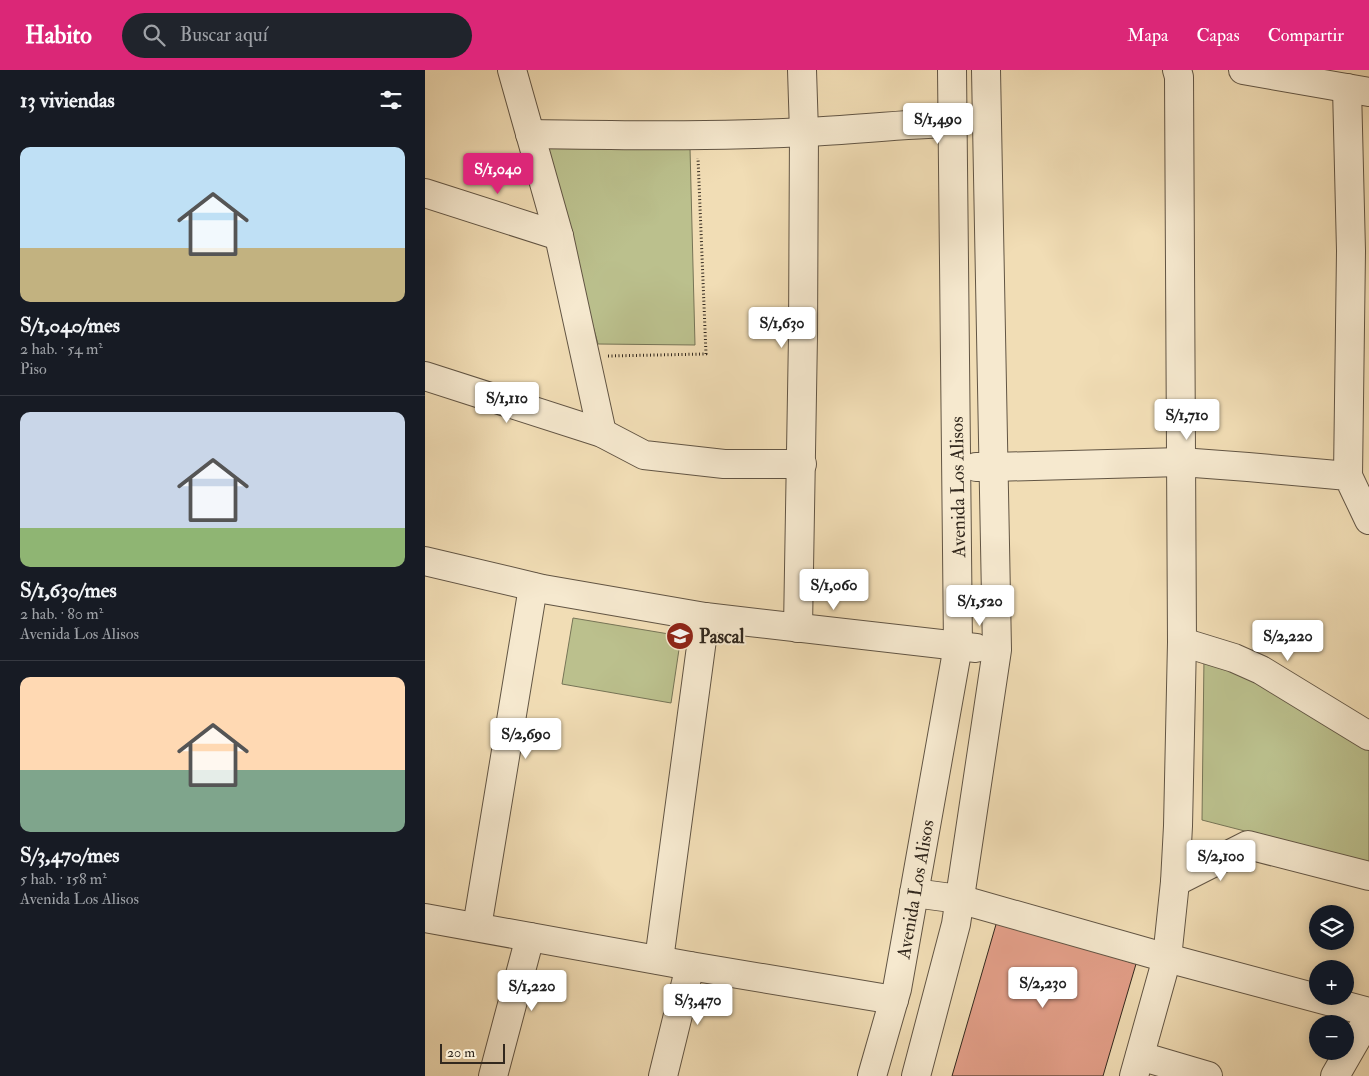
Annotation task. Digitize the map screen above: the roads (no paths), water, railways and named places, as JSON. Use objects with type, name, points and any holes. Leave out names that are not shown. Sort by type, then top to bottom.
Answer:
[{"type":"street","points":[[512,70],[559,236],[602,434]]},
{"type":"street","points":[[797,628],[802,464],[804,132],[802,70]]},
{"type":"street","name":"Avenida Los Alisos","points":[[872,1076],[897,989],[958,646],[952,70]]},
{"type":"street","name":"Avenida Los Alisos","points":[[916,1076],[956,924],[997,650],[985,70]]},
{"type":"street","points":[[1177,70],[1179,77],[1183,642],[1178,826],[1175,882],[1167,958],[1137,1066],[1208,1076]]},
{"type":"street","points":[[1243,70],[1358,90],[1360,254],[1348,476],[1369,520]]},
{"type":"street","points":[[530,134],[697,136],[952,123]]},
{"type":"street","points":[[425,193],[559,236]]},
{"type":"street","points":[[425,376],[602,434],[644,454],[724,464],[802,464]]},
{"type":"street","points":[[956,466],[993,467],[1181,462],[1348,476]]},
{"type":"street","points":[[425,561],[533,587],[705,618],[997,650]]},
{"type":"street","points":[[477,927],[533,587]]},
{"type":"street","points":[[659,960],[705,618]]},
{"type":"street","points":[[1183,642],[1234,658],[1261,670],[1369,736]]},
{"type":"street","points":[[1175,882],[1248,845],[1369,876]]},
{"type":"street","points":[[914,893],[959,899],[1167,958],[1369,1012]]},
{"type":"street","points":[[425,918],[894,1000]]},
{"type":"street","points":[[493,1076],[530,937]]},
{"type":"street","points":[[663,1076],[691,966]]},
{"type":"street","points":[[1335,1076],[1369,1017]]},
{"type":"place","name":"Pascal","points":[[680,636]]}]
